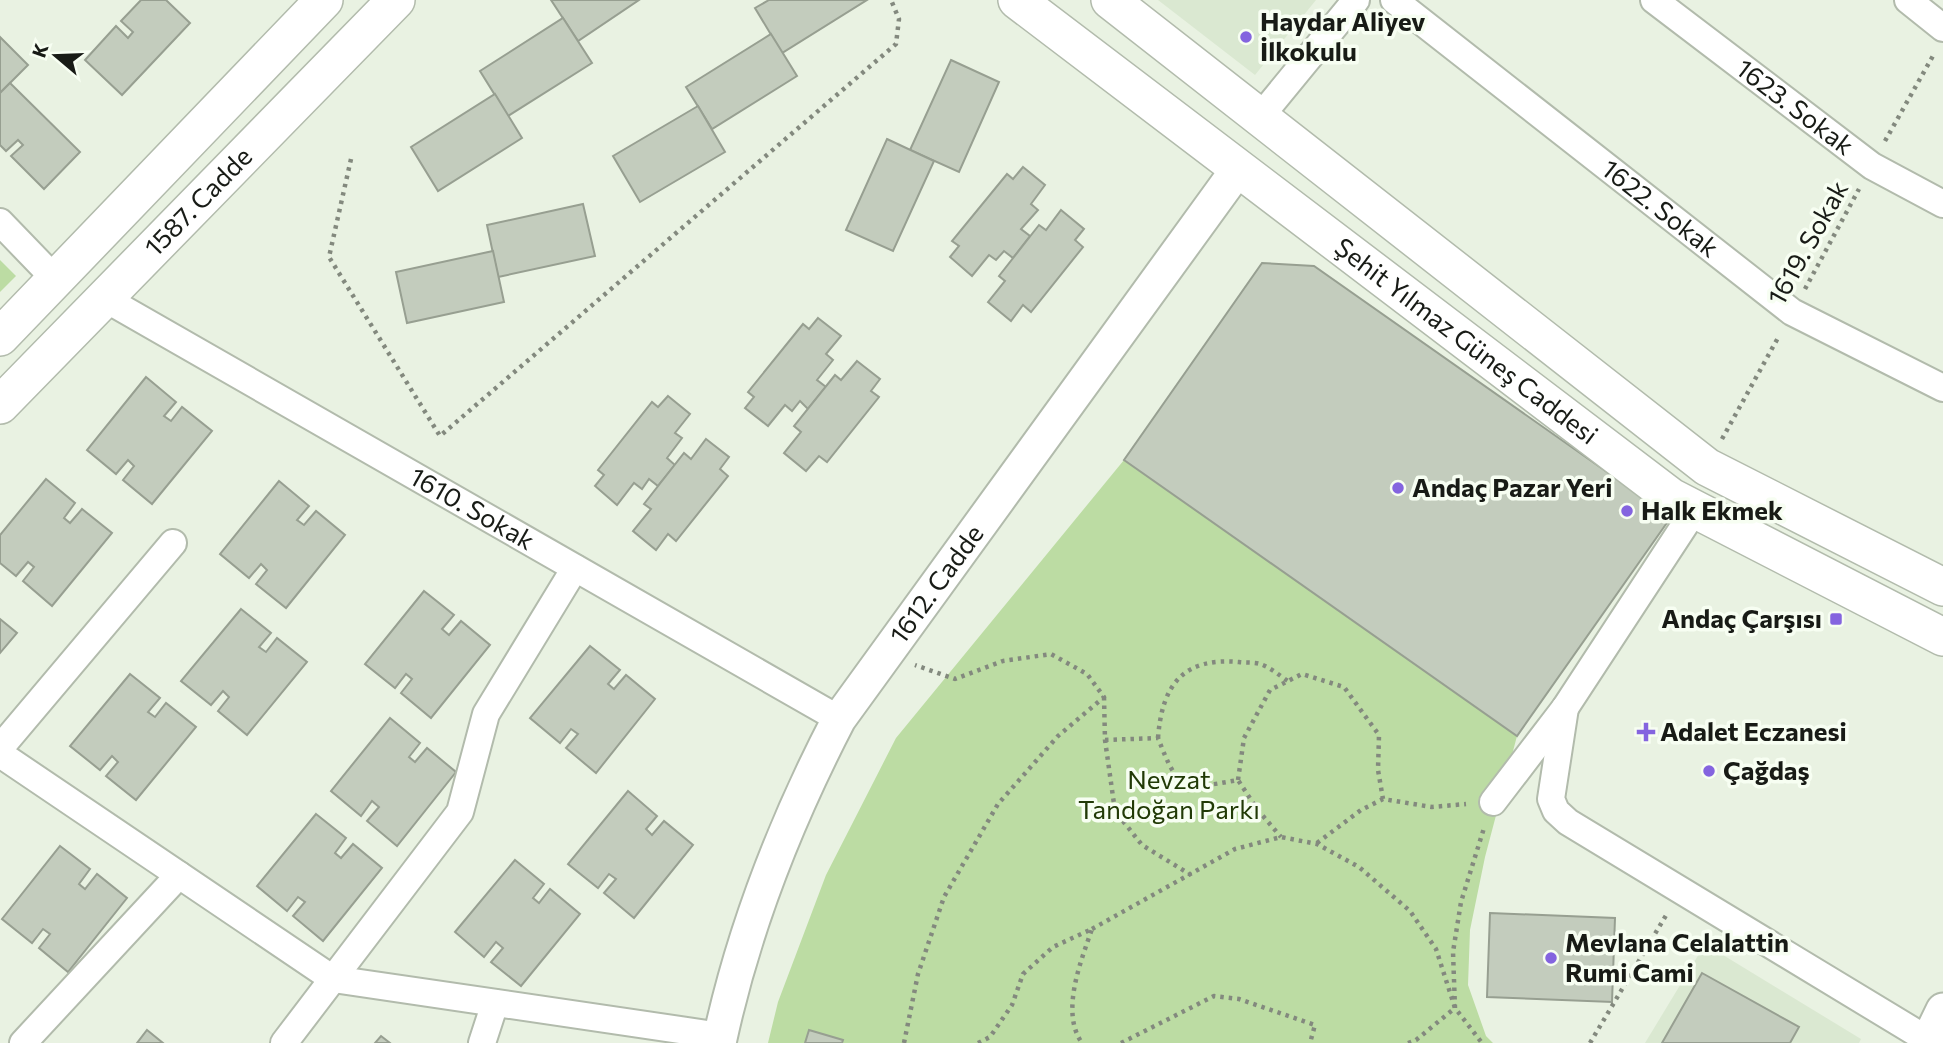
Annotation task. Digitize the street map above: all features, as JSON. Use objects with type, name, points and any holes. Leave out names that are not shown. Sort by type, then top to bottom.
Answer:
[{"type":"main road","name":"1587. Cadde","points":[[0,337],[324,0]]},
{"type":"main road","name":"1587. Cadde","points":[[0,405],[396,0]]},
{"type":"main road","name":"Şehit Yılmaz Güneş Caddesi","points":[[1017,0],[1650,481],[1695,511],[1943,637]]},
{"type":"main road","name":"Şehit Yılmaz Güneş Caddesi","points":[[1110,0],[1707,467],[1943,587]]},
{"type":"main road","points":[[1238,169],[1260,117]]},
{"type":"street","points":[[1260,117],[1356,0]]},
{"type":"street","name":"1622. Sokak","points":[[1394,0],[1792,312],[1943,388]]},
{"type":"street","name":"1623. Sokak","points":[[1654,0],[1872,166],[1943,204]]},
{"type":"street","points":[[1908,0],[1940,38]]},
{"type":"street","name":"1612. Cadde","points":[[720,1040],[752,923],[770,870],[814,767],[839,719],[1238,169]]},
{"type":"street","points":[[0,222],[56,280]]},
{"type":"street","name":"1610. Sokak","points":[[104,298],[839,719]]},
{"type":"street","points":[[1493,802],[1565,708],[1695,511]]},
{"type":"street","points":[[0,748],[173,543]]},
{"type":"street","points":[[284,1043],[460,811],[486,714],[575,568]]},
{"type":"street","points":[[1565,708],[1551,799],[1556,811],[1568,822],[1927,1042],[1943,1010]]},
{"type":"street","points":[[0,754],[333,979],[720,1040]]},
{"type":"street","points":[[23,1043],[180,875]]},
{"type":"street","points":[[482,1043],[495,1003]]},
{"type":"path","points":[[351,159],[329,257],[440,436],[895,44],[899,19],[891,0]]},
{"type":"path","name":"1619. Sokak","points":[[1707,467],[1940,38]]},
{"type":"path","points":[[887,654],[955,679],[1003,661],[1051,654],[1087,674],[1104,697],[1105,740],[1115,811],[1142,845],[1191,875]]},
{"type":"path","points":[[1238,780],[1201,787],[1186,784],[1172,774],[1158,738],[1160,718],[1168,694],[1184,673],[1214,660],[1262,664],[1288,681]]},
{"type":"path","points":[[1281,837],[1257,809],[1238,780],[1244,738],[1270,690],[1302,674],[1345,687],[1379,735],[1378,770],[1383,799]]},
{"type":"path","points":[[904,1043],[918,974],[944,897],[991,815],[1058,736],[1104,697]]},
{"type":"path","points":[[1105,740],[1158,738]]},
{"type":"path","points":[[1317,844],[1361,810],[1383,799],[1432,807],[1493,802],[1461,902],[1453,952],[1455,1008]]},
{"type":"path","points":[[978,1043],[990,1037],[1013,1005],[1023,974],[1053,947],[1092,929],[1235,849],[1281,837],[1317,844],[1359,867],[1410,911],[1436,949],[1455,1008],[1482,1043]]},
{"type":"path","points":[[1590,1043],[1681,890]]},
{"type":"path","points":[[1082,1043],[1075,1034],[1073,986],[1092,929]]},
{"type":"path","points":[[1121,1043],[1214,996],[1239,999],[1315,1025],[1310,1043]]},
{"type":"path","points":[[1408,1043],[1416,1040],[1455,1008]]},
{"type":"shaded area","name":"Haydar Aliyev İlkokulu","points":[[1158,0],[1316,0],[1255,75]]},
{"type":"shaded area","points":[[1705,944],[1861,1039],[1859,1043],[1645,1043]]},
{"type":"green space","points":[[0,260],[16,276],[0,292]]},
{"type":"green space","name":"Nevzat Tandoğan Parkı","points":[[1124,460],[1517,736],[1485,857],[1470,930],[1468,985],[1486,1036],[1493,1043],[768,1043],[778,1002],[826,875],[896,738]]},
{"type":"building","points":[[141,0],[166,0],[190,23],[122,95],[85,60],[116,26],[128,38],[133,32],[121,21]]},
{"type":"building","points":[[551,0],[639,0],[578,41]]},
{"type":"building","points":[[769,0],[867,0],[782,53],[755,8]]},
{"type":"building","points":[[563,18],[592,63],[508,116],[480,71]]},
{"type":"building","points":[[771,34],[797,76],[712,129],[686,87]]},
{"type":"building","points":[[0,37],[28,65],[0,93]]},
{"type":"building","points":[[951,60],[999,82],[959,172],[910,150]]},
{"type":"building","points":[[10,83],[80,152],[44,189],[11,156],[23,145],[18,140],[6,151],[0,145],[0,93]]},
{"type":"building","points":[[495,94],[522,138],[438,191],[411,147]]},
{"type":"building","points":[[698,106],[725,152],[640,202],[613,156]]},
{"type":"building","points":[[887,139],[934,161],[893,251],[846,230]]},
{"type":"building","points":[[1023,167],[1045,185],[1031,204],[1038,210],[1021,229],[1030,236],[1013,258],[1004,251],[996,260],[989,255],[972,276],[950,257],[959,246],[952,241],[1007,174],[1013,179]]},
{"type":"building","points":[[583,204],[595,256],[498,277],[487,225]]},
{"type":"building","points":[[1061,210],[1084,229],[1075,240],[1083,247],[1031,312],[1023,305],[1011,321],[988,302],[1005,281],[999,276],[1039,225],[1046,230]]},
{"type":"building","points":[[493,251],[504,302],[407,323],[396,272]]},
{"type":"building","name":"Andaç Pazar Yeri","points":[[1262,263],[1314,266],[1671,517],[1517,736],[1124,460]]},
{"type":"building","points":[[818,318],[841,336],[826,354],[833,360],[817,380],[826,387],[808,409],[800,401],[792,411],[785,405],[768,426],[745,408],[754,397],[748,392],[803,324],[809,329]]},
{"type":"building","points":[[857,361],[880,379],[871,391],[879,397],[827,462],[819,456],[806,471],[784,453],[801,432],[794,426],[835,375],[841,380]]},
{"type":"building","points":[[146,377],[176,402],[164,416],[171,421],[182,407],[212,431],[152,504],[123,480],[134,466],[128,460],[116,474],[87,450]]},
{"type":"building","points":[[668,396],[690,414],[675,433],[682,438],[667,458],[675,465],[658,486],[649,479],[642,489],[634,483],[617,505],[595,486],[604,475],[598,470],[652,402],[658,407]]},
{"type":"building","points":[[706,439],[729,457],[720,469],[728,476],[676,541],[668,534],[656,550],[633,531],[651,509],[644,504],[684,453],[691,459]]},
{"type":"building","points":[[46,479],[75,503],[64,518],[70,523],[82,509],[112,533],[52,606],[23,581],[34,567],[28,562],[16,576],[0,563],[0,535]]},
{"type":"building","points":[[279,481],[309,506],[297,520],[304,525],[316,511],[345,535],[286,608],[256,584],[267,570],[261,564],[249,578],[220,554]]},
{"type":"building","points":[[424,591],[454,615],[442,629],[449,635],[461,621],[490,645],[431,718],[401,693],[412,679],[406,674],[395,688],[365,664]]},
{"type":"building","points":[[241,609],[271,633],[259,647],[266,652],[277,638],[307,662],[247,735],[218,711],[229,697],[223,691],[211,705],[181,681]]},
{"type":"building","points":[[0,619],[17,633],[0,653]]},
{"type":"building","points":[[590,646],[620,670],[608,684],[614,689],[626,675],[655,699],[596,773],[566,748],[578,734],[571,729],[560,743],[530,718]]},
{"type":"building","points":[[130,674],[160,698],[148,712],[155,717],[166,703],[196,727],[136,800],[106,776],[118,762],[112,756],[100,770],[70,746]]},
{"type":"building","points":[[390,718],[420,743],[409,757],[415,762],[427,748],[456,772],[397,846],[367,821],[379,807],[372,801],[361,816],[331,791]]},
{"type":"building","points":[[628,791],[657,816],[646,829],[652,835],[664,821],[693,845],[634,918],[604,893],[616,879],[609,874],[598,888],[568,864]]},
{"type":"building","points":[[316,814],[346,838],[335,853],[341,858],[353,844],[382,868],[323,941],[293,916],[305,902],[298,897],[287,911],[257,886]]},
{"type":"building","points":[[60,846],[90,869],[79,884],[85,889],[97,874],[127,898],[68,972],[39,948],[50,934],[43,929],[32,943],[2,919]]},
{"type":"building","points":[[515,860],[544,884],[533,898],[539,903],[550,889],[580,914],[521,986],[491,962],[503,948],[496,942],[484,957],[455,932]]},
{"type":"building","name":"Mevlana Celalattin Rumi Cami","points":[[1490,913],[1615,918],[1612,1002],[1487,997]]},
{"type":"building","points":[[1702,973],[1799,1027],[1790,1043],[1662,1043]]},
{"type":"building","points":[[147,1030],[163,1043],[137,1043]]},
{"type":"building","points":[[809,1030],[843,1040],[842,1043],[805,1043]]},
{"type":"building","points":[[381,1036],[390,1043],[375,1043]]},
{"type":"place","name":"Haydar Aliyev İlkokulu","points":[[1246,37]]},
{"type":"place","name":"Andaç Pazar Yeri","points":[[1398,488]]},
{"type":"place","name":"Halk Ekmek","points":[[1627,511]]},
{"type":"place","name":"Andaç Çarşısı","points":[[1836,619]]},
{"type":"place","name":"Adalet Eczanesi","points":[[1646,732]]},
{"type":"place","name":"Çağdaş","points":[[1709,771]]},
{"type":"place","name":"Mevlana Celalattin Rumi Cami","points":[[1551,958]]}]
